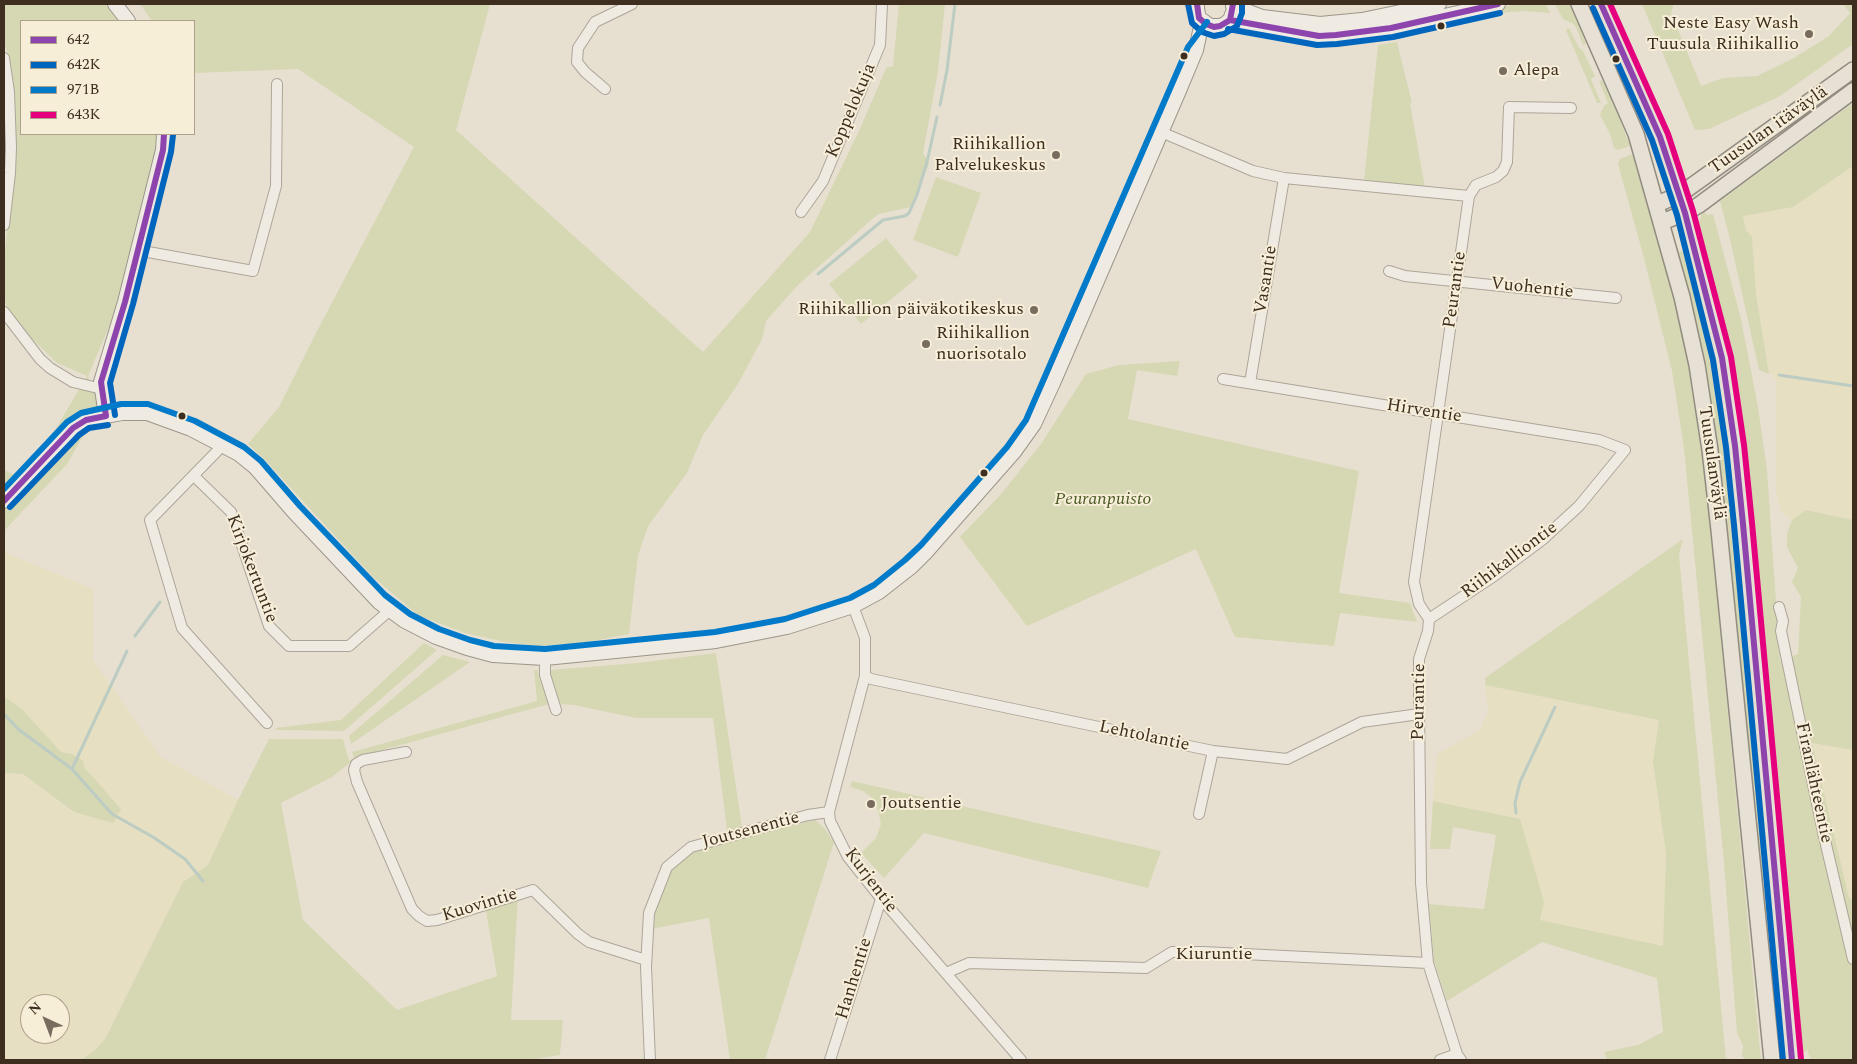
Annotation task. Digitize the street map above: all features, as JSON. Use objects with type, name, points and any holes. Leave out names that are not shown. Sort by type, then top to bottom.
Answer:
[{"type":"main road","name":"Tuusulanväylä","points":[[1579,4],[1636,134],[1682,296],[1697,365],[1720,530],[1772,1060]]},
{"type":"main road","name":"Tuusulanväylä","points":[[1601,4],[1660,138],[1685,213],[1722,358],[1735,446],[1792,1060]]},
{"type":"main road","name":"Tuusulan itäväylä","points":[[1657,204],[1679,194],[1853,70]]},
{"type":"main road","name":"Tuusulan itäväylä","points":[[1662,222],[1685,213],[1717,191],[1853,90]]},
{"type":"street","points":[[115,4],[127,20]]},
{"type":"street","points":[[605,89],[585,72],[577,62],[578,48],[595,22],[632,4]]},
{"type":"street","name":"Koppelokuja","points":[[801,212],[823,181],[880,45],[882,4]]},
{"type":"street","points":[[1232,10],[1262,17],[1320,24],[1362,20],[1440,4]]},
{"type":"street","points":[[1232,10],[1319,36],[1384,29],[1498,4]]},
{"type":"street","points":[[4,501],[73,428],[86,420],[122,413],[147,412],[224,444],[240,454],[255,467],[379,602],[405,621],[436,637],[467,648],[493,655],[545,658],[731,638],[787,627],[853,606],[879,592],[927,551],[1025,438],[1053,383],[1196,50],[1200,13],[1220,26],[1232,10]]},
{"type":"street","points":[[4,58],[9,92],[11,147],[4,225]]},
{"type":"street","points":[[137,250],[253,271],[276,186],[277,84]]},
{"type":"street","points":[[1161,132],[1253,171],[1284,178],[1469,196],[1476,185],[1496,177],[1503,171],[1507,162],[1509,107],[1570,108]]},
{"type":"street","points":[[106,416],[101,382],[125,302],[163,150],[164,135]]},
{"type":"street","name":"Vasantie","points":[[1250,382],[1284,178]]},
{"type":"street","name":"Peurantie","points":[[1459,1057],[1428,962],[1421,883],[1419,660],[1428,631],[1429,619],[1419,604],[1414,582],[1469,196]]},
{"type":"street","name":"Vuohentie","points":[[1389,271],[1405,276],[1616,298]]},
{"type":"street","points":[[4,312],[40,359],[50,368],[73,382],[102,389]]},
{"type":"street","name":"Hirventie","points":[[1222,379],[1250,382],[1599,440],[1625,450]]},
{"type":"street","points":[[224,444],[150,520],[182,628],[267,723]]},
{"type":"street","name":"Riihikalliontie","points":[[1429,619],[1494,576],[1542,540],[1578,506],[1625,450]]},
{"type":"street","name":"Kirjokertuntie","points":[[194,476],[231,512],[269,626],[289,646],[350,646],[390,610]]},
{"type":"street","points":[[829,812],[865,676],[866,638],[853,606]]},
{"type":"street","name":"Firanlähteentie","points":[[1779,606],[1783,621],[1781,631],[1819,813],[1853,959]]},
{"type":"street","points":[[545,658],[545,675],[556,710]]},
{"type":"street","name":"Lehtolantie","points":[[865,676],[1213,751],[1287,760],[1362,722],[1419,714]]},
{"type":"street","points":[[1199,814],[1213,751]]},
{"type":"street","name":"Kuovintie","points":[[406,752],[363,760],[356,764],[354,770],[357,782],[408,902],[418,916],[427,920],[437,920],[533,890],[588,942],[646,960]]},
{"type":"street","name":"Kurjentie","points":[[829,812],[830,821],[848,857],[881,899],[1021,1060]]},
{"type":"street","name":"Joutsenentie","points":[[650,1060],[646,960],[649,913],[667,867],[691,847],[802,817],[829,812]]},
{"type":"street","name":"Hanhentie","points":[[830,1060],[881,899]]},
{"type":"street","name":"Kiuruntie","points":[[946,973],[969,963],[1146,968],[1172,952],[1428,962]]},
{"type":"street","points":[[1440,1060],[1459,1057]]},
{"type":"shaded area","points":[[1853,166],[1853,520],[1807,510],[1792,520],[1781,512],[1776,492],[1776,380],[1772,374],[1769,374],[1756,294],[1752,238],[1746,230],[1743,215],[1793,207]]},
{"type":"shaded area","points":[[4,552],[93,589],[93,660],[161,757],[238,800],[208,865],[183,882],[105,1039],[94,1051],[81,1060],[4,1060],[4,773],[23,774],[74,813],[121,809],[72,754],[61,752],[21,708],[4,697]]},
{"type":"shaded area","points":[[1485,685],[1659,720],[1653,761],[1666,854],[1663,946],[1539,920],[1520,819],[1433,801],[1437,754],[1480,730],[1488,712]]},
{"type":"shaded area","points":[[1812,743],[1853,750],[1853,899],[1849,898]]},
{"type":"green space","points":[[4,4],[106,4],[118,20],[20,20],[20,135],[159,135],[156,156],[116,310],[88,376],[95,395],[104,400],[67,464],[4,531],[4,470],[18,477],[52,435],[87,376],[57,363],[16,323],[6,306],[4,259],[13,178],[14,102],[8,54],[4,43]]},
{"type":"green space","points":[[140,4],[490,4],[456,130],[703,352],[810,232],[860,129],[886,68],[893,66],[899,4],[945,4],[938,71],[923,153],[929,164],[911,207],[878,214],[798,285],[766,321],[762,339],[738,384],[703,435],[687,473],[648,526],[638,556],[629,634],[583,643],[538,646],[505,642],[465,633],[418,615],[372,576],[248,444],[279,407],[414,147],[298,69],[195,73],[195,20],[151,20]]},
{"type":"green space","points":[[1518,4],[1546,4],[1550,13],[1524,11],[1487,14],[1487,10]]},
{"type":"green space","points":[[1555,4],[1570,4],[1575,12],[1586,44],[1583,45],[1576,27],[1563,19]]},
{"type":"green space","points":[[1642,4],[1674,4],[1671,13],[1701,86],[1723,78],[1757,76],[1794,58],[1829,36],[1850,13],[1843,4],[1853,4],[1853,44],[1780,96],[1709,129],[1695,130]]},
{"type":"green space","points":[[1569,28],[1595,76],[1591,79],[1601,103],[1597,103],[1566,30]]},
{"type":"green space","points":[[1397,42],[1412,103],[1410,103],[1425,188],[1364,182],[1378,45]]},
{"type":"green space","points":[[1602,80],[1611,97],[1630,146],[1618,150],[1614,148],[1610,134],[1600,115],[1604,106],[1608,103],[1599,81]]},
{"type":"green space","points":[[1853,103],[1853,166],[1793,207],[1743,216],[1746,230],[1752,237],[1756,294],[1769,374],[1759,370],[1720,201]]},
{"type":"green space","points":[[1632,154],[1664,251],[1684,337],[1705,472],[1761,1060],[1745,1060],[1742,1056],[1743,1046],[1737,1033],[1724,863],[1684,448],[1672,371],[1618,164],[1620,159]]},
{"type":"green space","points":[[936,177],[981,193],[958,257],[913,240]]},
{"type":"green space","points":[[1703,211],[1707,215],[1713,214],[1741,319],[1758,407],[1767,470],[1780,661],[1798,654],[1801,597],[1792,582],[1798,568],[1787,547],[1787,533],[1792,520],[1806,510],[1853,520],[1853,750],[1812,743],[1849,898],[1853,899],[1853,1060],[1811,1060],[1807,1050],[1802,1053],[1793,996],[1736,378],[1712,274],[1700,232],[1699,221]]},
{"type":"green space","points":[[886,238],[918,277],[861,324],[829,284]]},
{"type":"green space","points":[[1686,250],[1721,413],[1783,1060],[1776,1060],[1721,480],[1701,349],[1678,252]]},
{"type":"green space","name":"Peuranpuisto","points":[[1180,361],[1177,376],[1137,370],[1128,419],[1359,471],[1339,593],[1410,603],[1417,622],[1340,613],[1334,646],[1235,637],[1196,549],[1027,626],[960,537],[1002,493],[1041,444],[1086,374],[1119,365]]},
{"type":"green space","points":[[1683,539],[1679,555],[1726,1060],[1607,1060],[1604,1052],[1638,1045],[1663,1032],[1657,978],[1542,942],[1447,1001],[1434,961],[1429,904],[1484,909],[1496,835],[1453,827],[1450,849],[1430,849],[1433,801],[1520,819],[1544,902],[1540,920],[1663,946],[1666,854],[1653,761],[1659,720],[1485,685],[1485,678]]},
{"type":"green space","points":[[424,643],[437,650],[344,731],[277,730],[275,728],[341,720]]},
{"type":"green space","points":[[716,653],[742,827],[727,831],[713,718],[636,718],[574,705],[559,704],[550,675],[550,670],[638,663]]},
{"type":"green space","points":[[443,655],[470,662],[351,744],[349,736]]},
{"type":"green space","points":[[534,670],[537,670],[549,704],[357,757],[332,777],[281,803],[303,920],[397,1010],[497,976],[485,905],[518,895],[511,1020],[563,1020],[560,1055],[534,1060],[81,1060],[94,1051],[105,1039],[183,882],[208,865],[269,739],[343,739],[349,761],[354,758],[352,752],[537,701]]},
{"type":"green space","points":[[4,697],[21,708],[61,752],[72,754],[83,761],[84,767],[121,809],[113,823],[74,812],[23,774],[4,773]]},
{"type":"green space","points":[[852,781],[1161,851],[1148,888],[924,833],[884,878],[861,853],[876,838],[881,824],[876,801],[863,791],[850,787]]},
{"type":"green space","points":[[815,820],[824,828],[834,842],[765,1060],[730,1060],[709,918],[651,929],[652,914],[670,869],[693,850]]},
{"type":"waterway","points":[[940,105],[947,70],[955,4]]},
{"type":"waterway","points":[[818,274],[883,220],[905,216],[909,213],[917,195],[927,162],[937,117]]},
{"type":"waterway","points":[[1779,375],[1853,386]]},
{"type":"waterway","points":[[135,636],[160,602]]},
{"type":"waterway","points":[[72,769],[127,651]]},
{"type":"waterway","points":[[1516,813],[1515,803],[1520,782],[1555,707]]},
{"type":"waterway","points":[[4,714],[18,729],[72,769],[112,814],[153,837],[185,859],[203,881]]},
{"type":"transit line","name":"642K","points":[[1188,4],[1192,23],[1202,32],[1214,36],[1224,34],[1237,26],[1242,13],[1242,4]]},
{"type":"transit line","name":"642","points":[[1197,4],[1199,18],[1206,24],[1214,27],[1230,20],[1233,4]]},
{"type":"transit line","name":"642","points":[[1230,20],[1319,36],[1336,35],[1391,28],[1498,4]]},
{"type":"transit line","name":"642","points":[[1601,4],[1660,137],[1685,213],[1722,358],[1735,446],[1743,524],[1792,1060]]},
{"type":"transit line","name":"643K","points":[[1610,4],[1668,134],[1693,211],[1731,357],[1744,445],[1752,523],[1801,1059]]},
{"type":"transit line","name":"642K","points":[[1593,8],[1652,140],[1677,215],[1713,360],[1726,447],[1734,525],[1783,1060]]},
{"type":"transit line","name":"642K","points":[[1228,29],[1317,45],[1337,44],[1393,37],[1500,13]]},
{"type":"transit line","name":"971B","points":[[4,489],[67,422],[81,413],[121,404],[148,404],[195,421],[244,447],[261,461],[300,506],[385,595],[410,614],[439,629],[470,640],[494,646],[545,649],[715,632],[785,619],[850,598],[874,585],[921,545],[1007,447],[1026,420],[1188,47],[1207,22]]},
{"type":"transit line","name":"642","points":[[106,416],[101,382],[125,302],[163,150],[164,135]]},
{"type":"transit line","name":"642K","points":[[115,415],[110,383],[133,304],[171,152],[173,135]]},
{"type":"transit line","name":"642","points":[[4,501],[73,428],[86,420],[106,416]]},
{"type":"transit line","name":"642K","points":[[10,507],[79,435],[89,428],[108,425]]},
{"type":"place","name":"Neste Easy Wash Tuusula Riihikallio","points":[[1809,34]]},
{"type":"place","name":"Alepa","points":[[1503,71]]},
{"type":"place","name":"Riihikallion Palvelukeskus","points":[[1056,155]]},
{"type":"place","name":"Riihikallion päiväkotikeskus","points":[[1034,310]]},
{"type":"place","name":"Riihikallion nuorisotalo","points":[[926,344]]},
{"type":"place","name":"Joutsentie","points":[[871,804]]}]
